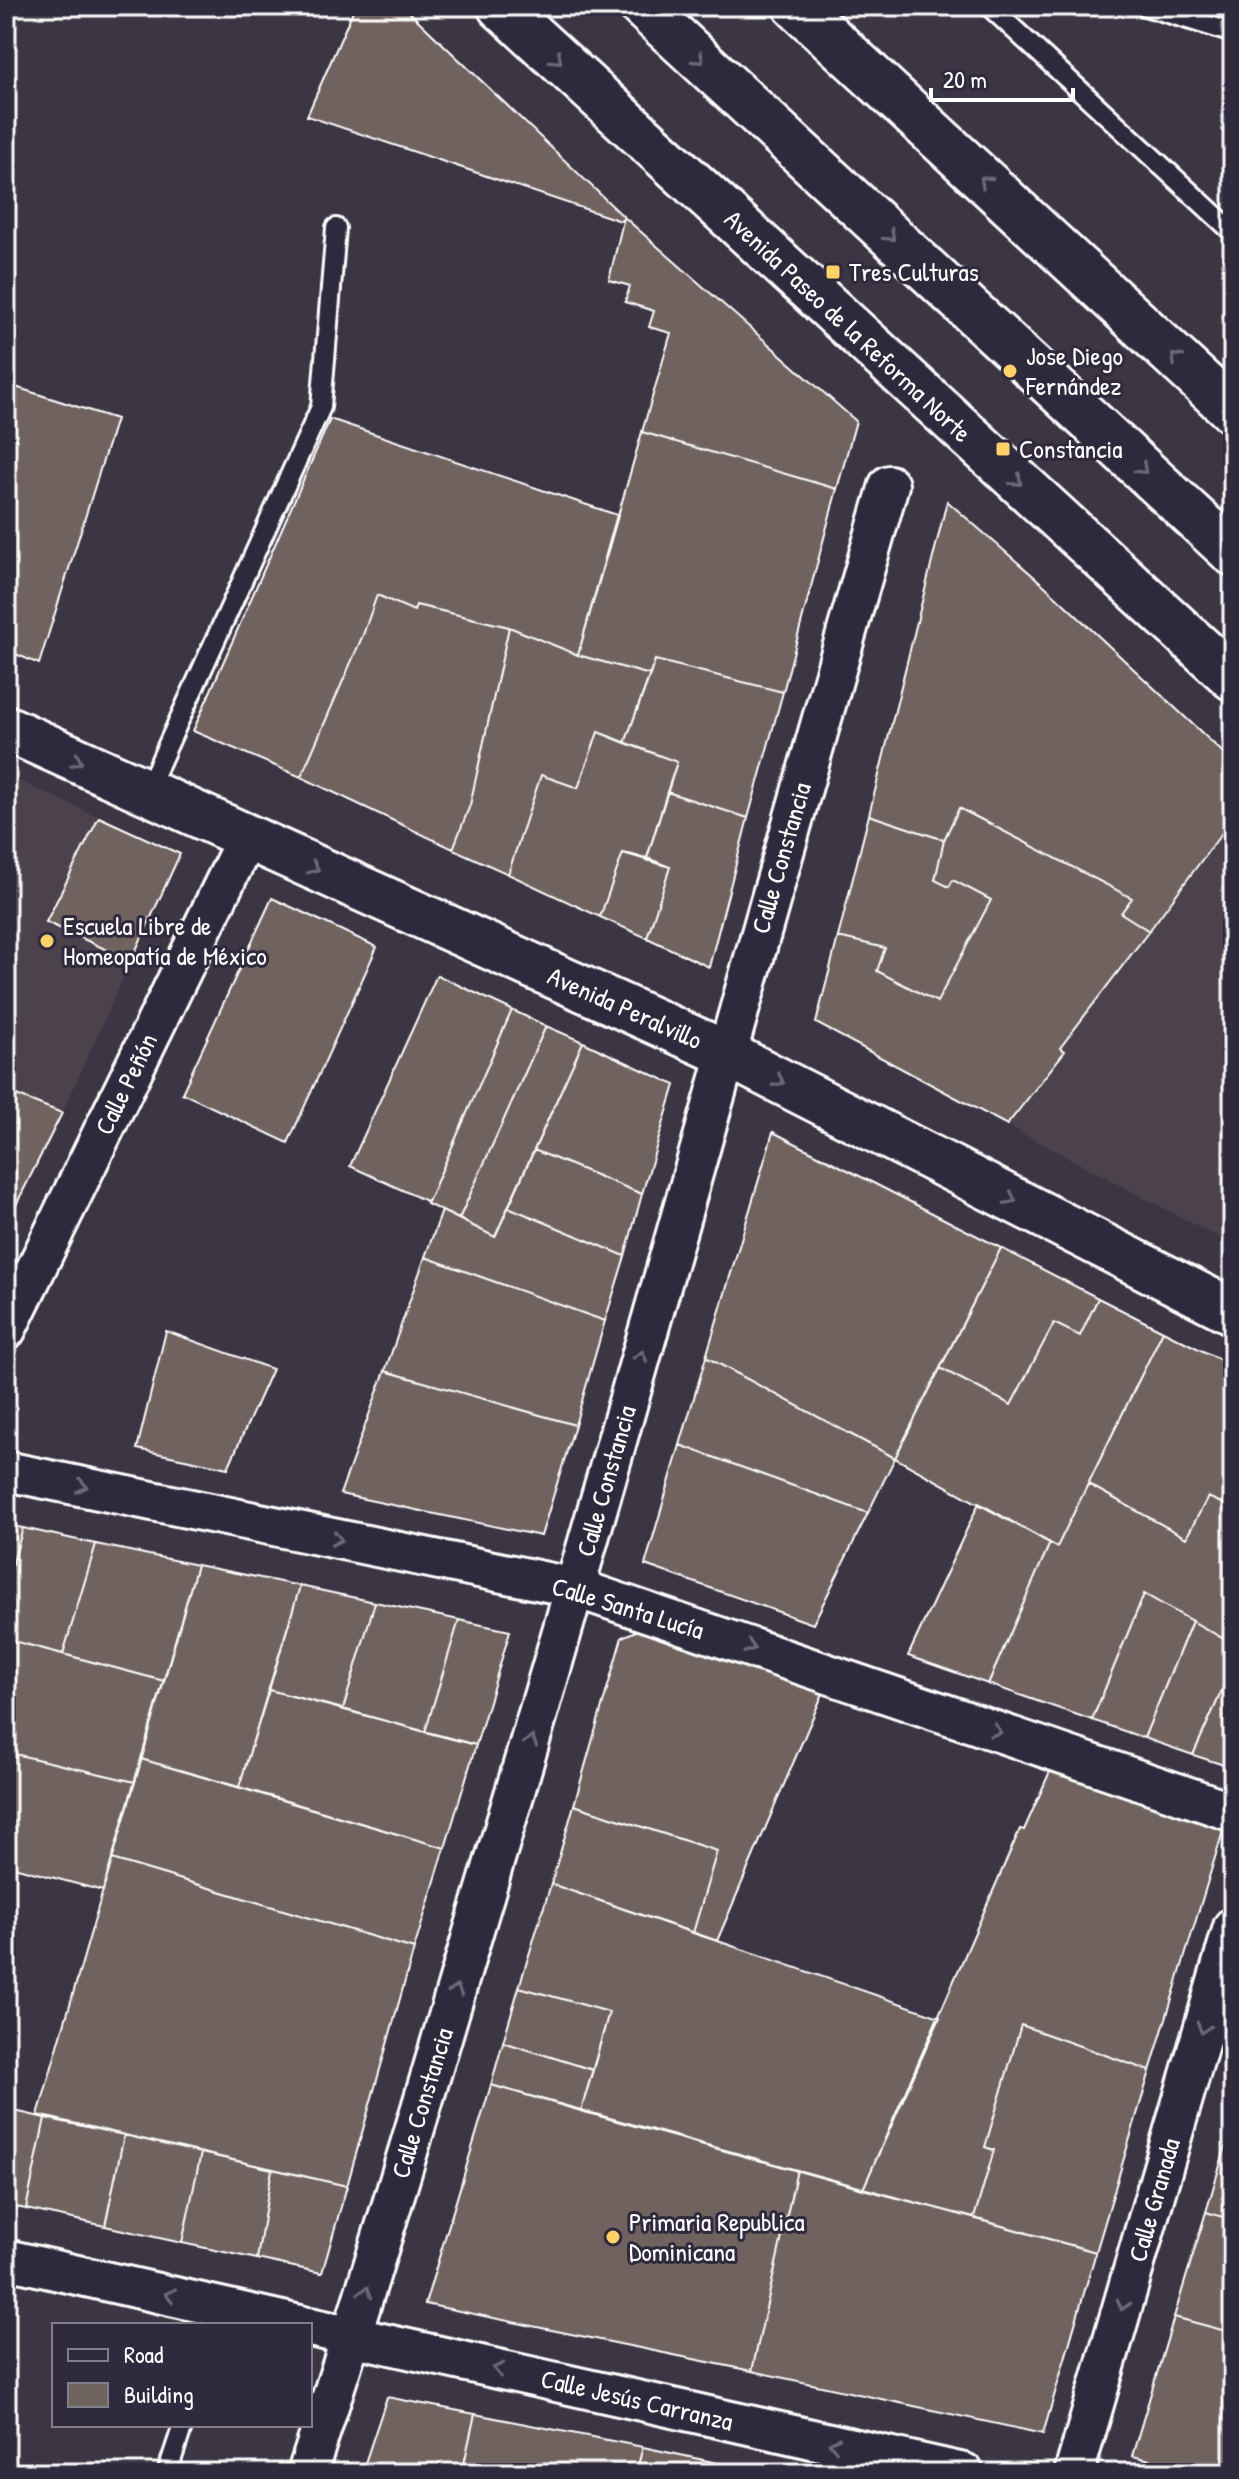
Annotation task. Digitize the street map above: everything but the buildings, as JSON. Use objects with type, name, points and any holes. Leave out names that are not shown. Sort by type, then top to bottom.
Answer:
[{"type":"street","name":"Avenida Paseo de la Reforma Norte","points":[[500,6],[1233,678]]},
{"type":"street","points":[[642,6],[1233,553]]},
{"type":"street","points":[[796,6],[1233,411]]},
{"type":"street","name":"Calle Constancia","points":[[307,2473],[352,2337],[576,1588],[725,1053],[889,485]]},
{"type":"street","name":"Avenida Peralvillo","points":[[6,728],[725,1053],[1233,1312]]},
{"type":"street","name":"Calle Peñón","points":[[6,1330],[247,837]]},
{"type":"street","name":"Calle Santa Lucía","points":[[6,1471],[576,1588],[1233,1812]]},
{"type":"street","name":"Calle Granada","points":[[1074,2473],[1233,1927]]},
{"type":"street","points":[[6,2259],[218,2316],[282,2323]]},
{"type":"street","name":"Calle Jesús Carranza","points":[[312,2327],[964,2473]]},
{"type":"lane","points":[[989,6],[1233,232]]},
{"type":"lane","points":[[1145,6],[1233,33]]},
{"type":"lane","points":[[146,793],[321,407],[336,228]]},
{"type":"lane","points":[[167,2473],[182,2427]]},
{"type":"shaded area","name":"Escuela Libre de Homeopatía de México","points":[[6,775],[99,817],[46,922],[131,961],[62,1113],[6,1091]]},
{"type":"shaded area","points":[[1233,818],[1233,1245],[1007,1125],[1064,1052],[1060,1048]]},
{"type":"place","name":"Tres Culturas","points":[[833,272]]},
{"type":"place","name":"Jose Diego Fernández","points":[[1010,371]]},
{"type":"place","name":"Constancia","points":[[1003,449]]},
{"type":"place","name":"Escuela Libre de Homeopatía de México","points":[[47,941]]},
{"type":"place","name":"Primaria Republica Dominicana","points":[[613,2237]]}]
